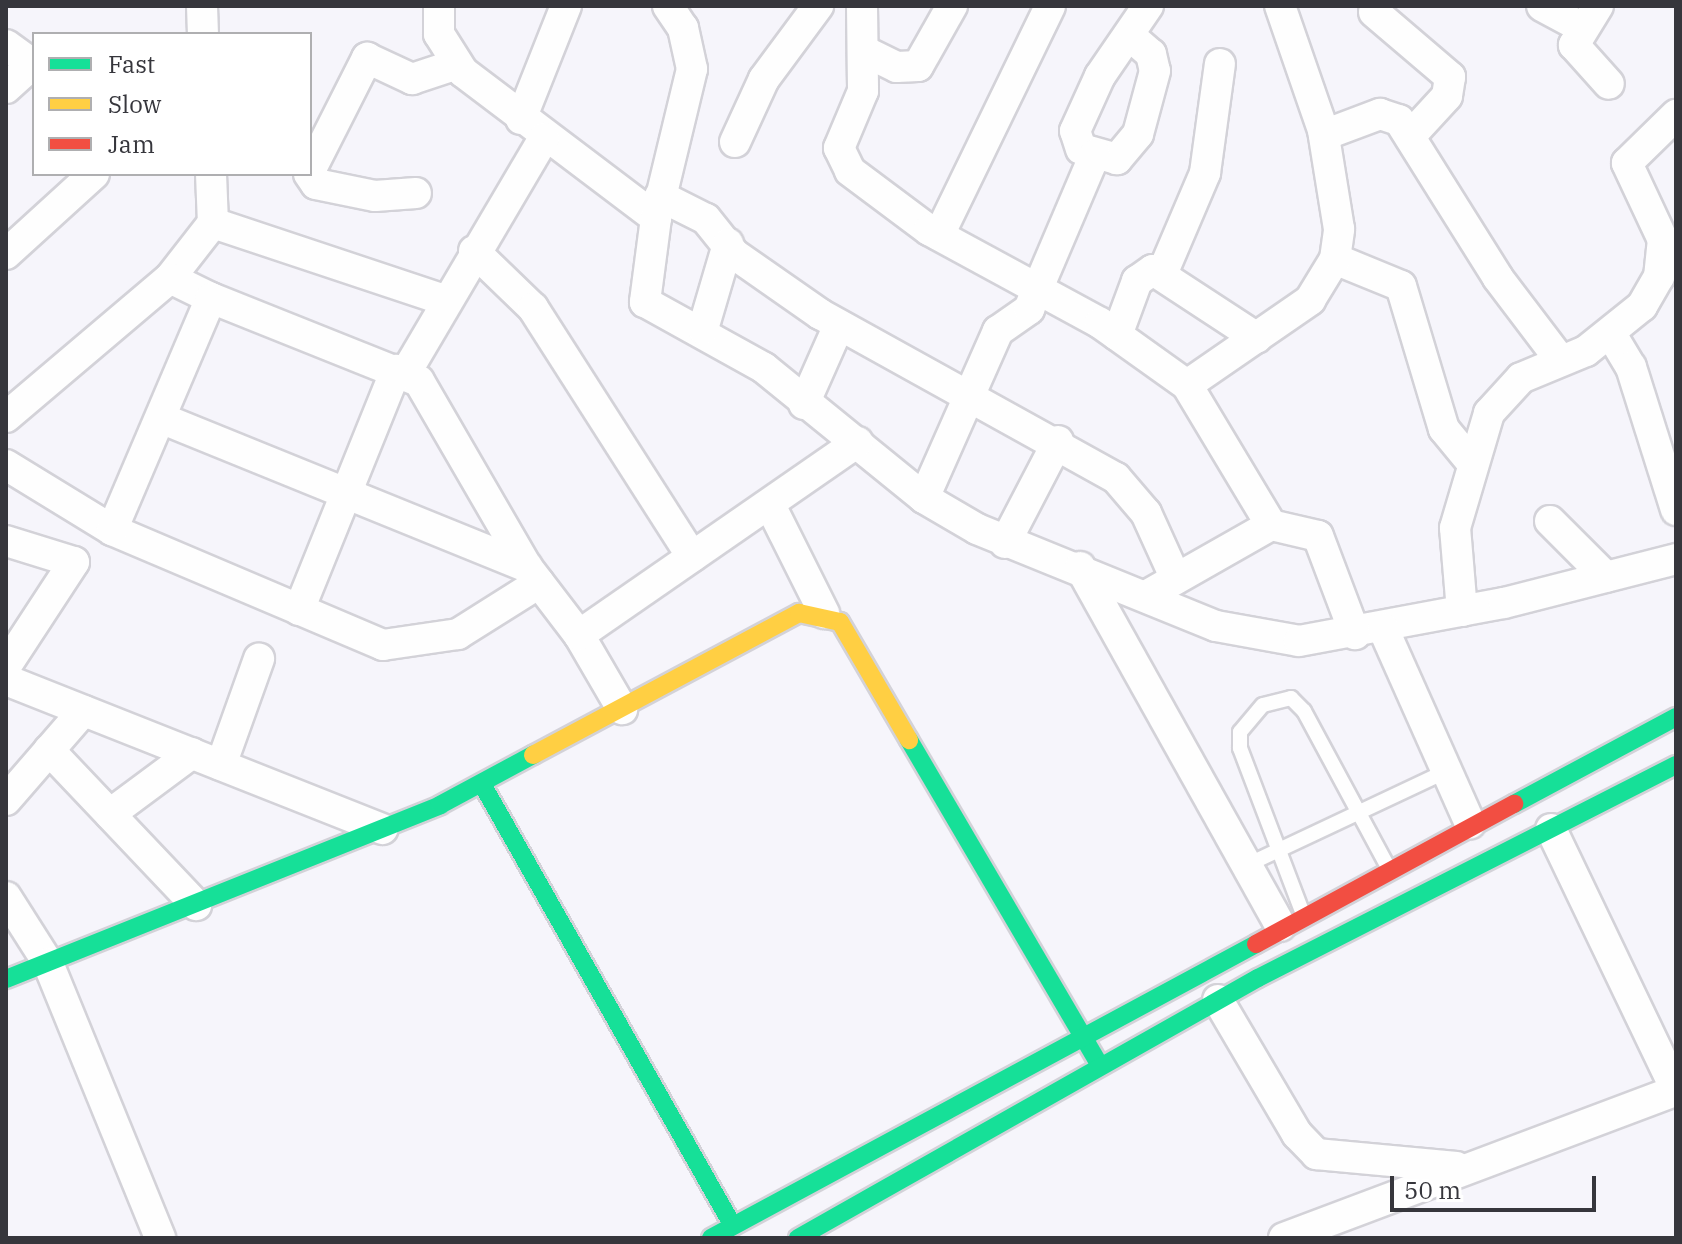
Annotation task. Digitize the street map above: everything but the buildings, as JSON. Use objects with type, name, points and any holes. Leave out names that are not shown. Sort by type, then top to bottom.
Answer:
[{"type":"main road","points":[[6,979],[383,829],[482,784],[799,613],[824,613],[840,622],[1100,1065]]},
{"type":"main road","points":[[711,1238],[1081,1033],[1470,823],[1676,717]]},
{"type":"main road","points":[[798,1238],[1218,1000],[1676,765]]},
{"type":"main road","points":[[482,784],[733,1226]]},
{"type":"street","points":[[202,6],[203,32]]},
{"type":"street","points":[[439,6],[439,34],[457,64],[544,138],[658,207],[706,219],[728,244],[839,325],[1058,441],[1132,494],[1176,579]]},
{"type":"street","points":[[521,119],[566,6]]},
{"type":"street","points":[[668,6],[683,28],[692,69],[658,207],[645,302],[703,329],[858,442],[924,498],[1005,543],[1080,567],[1248,633],[1299,641],[1369,631],[1462,611],[1676,559]]},
{"type":"street","points":[[735,142],[764,79],[818,6]]},
{"type":"street","points":[[862,6],[866,52],[841,159],[939,235],[1117,335],[1187,385],[1271,525]]},
{"type":"street","points":[[866,52],[897,67],[918,66],[952,6]]},
{"type":"street","points":[[939,235],[1050,6]]},
{"type":"street","points":[[1129,35],[1155,63],[1138,134],[1124,157],[1095,154],[1081,149],[1075,131],[1129,35],[1148,6]]},
{"type":"street","points":[[1187,385],[1310,300],[1335,259],[1339,229],[1324,135],[1280,6]]},
{"type":"street","points":[[1542,6],[1589,16],[1576,51],[1609,84]]},
{"type":"street","points":[[1374,12],[1450,77],[1447,96],[1412,134]]},
{"type":"street","points":[[6,45],[32,63]]},
{"type":"street","points":[[416,193],[375,196],[316,184],[313,158],[367,58],[412,79],[457,64]]},
{"type":"street","points":[[1162,274],[1205,173],[1220,64]]},
{"type":"street","points":[[6,88],[32,66]]},
{"type":"street","points":[[1324,135],[1380,114],[1412,134],[1498,278],[1561,361]]},
{"type":"street","points":[[1462,611],[1455,528],[1472,463],[1500,396],[1611,334],[1642,306],[1659,277],[1669,242],[1627,163],[1676,115]]},
{"type":"street","points":[[299,610],[346,494],[401,372],[544,138]]},
{"type":"street","points":[[924,498],[998,331],[1024,315],[1095,154]]},
{"type":"street","points":[[6,254],[92,176]]},
{"type":"street","points":[[6,417],[170,278],[213,223],[211,176]]},
{"type":"street","points":[[213,223],[444,300]]},
{"type":"street","points":[[703,329],[728,244]]},
{"type":"street","points":[[474,251],[542,320],[692,557]]},
{"type":"street","points":[[1335,259],[1401,286],[1444,429],[1472,463]]},
{"type":"street","points":[[1117,335],[1137,281],[1153,270],[1257,338]]},
{"type":"street","points":[[170,278],[211,298],[419,381],[533,575],[579,635],[622,709]]},
{"type":"street","points":[[6,666],[74,562],[103,525],[163,419],[211,298]]},
{"type":"street","points":[[804,404],[839,325]]},
{"type":"street","points":[[1611,334],[1664,435],[1676,510]]},
{"type":"street","points":[[163,419],[533,575]]},
{"type":"street","points":[[1005,543],[1058,441]]},
{"type":"street","points":[[579,635],[858,442]]},
{"type":"street","points":[[6,465],[103,525],[383,645],[416,645],[458,634],[533,575]]},
{"type":"street","points":[[770,505],[824,613]]},
{"type":"street","points":[[1550,521],[1606,577]]},
{"type":"street","points":[[1148,595],[1271,525],[1318,536],[1447,771],[1470,823]]},
{"type":"street","points":[[6,541],[74,562]]},
{"type":"street","points":[[1080,567],[1247,865],[1292,920]]},
{"type":"street","points":[[221,765],[259,659]]},
{"type":"street","points":[[6,680],[383,829]]},
{"type":"street","points":[[6,800],[83,711]]},
{"type":"street","points":[[49,750],[196,905]]},
{"type":"street","points":[[110,814],[192,753]]},
{"type":"street","points":[[1284,1238],[1676,1090],[1551,829]]},
{"type":"street","points":[[6,897],[48,963],[160,1238]]},
{"type":"street","points":[[1218,1000],[1297,1134],[1316,1154],[1470,1168]]},
{"type":"lane","points":[[1292,920],[1277,850],[1240,748],[1240,732],[1263,705],[1291,698],[1304,711],[1389,867]]},
{"type":"lane","points":[[1247,865],[1447,771]]},
{"type":"traffic: fast","points":[[1514,804],[1676,717]]},
{"type":"traffic: fast","points":[[909,740],[1100,1065]]},
{"type":"traffic: fast","points":[[6,979],[440,805],[533,755]]},
{"type":"traffic: fast","points":[[798,1238],[1258,978],[1676,765]]},
{"type":"traffic: fast","points":[[482,784],[733,1226]]},
{"type":"traffic: fast","points":[[711,1238],[1256,944]]},
{"type":"traffic: slow","points":[[533,755],[799,613],[840,622],[909,740]]},
{"type":"traffic: jam","points":[[1256,944],[1514,804]]}]
